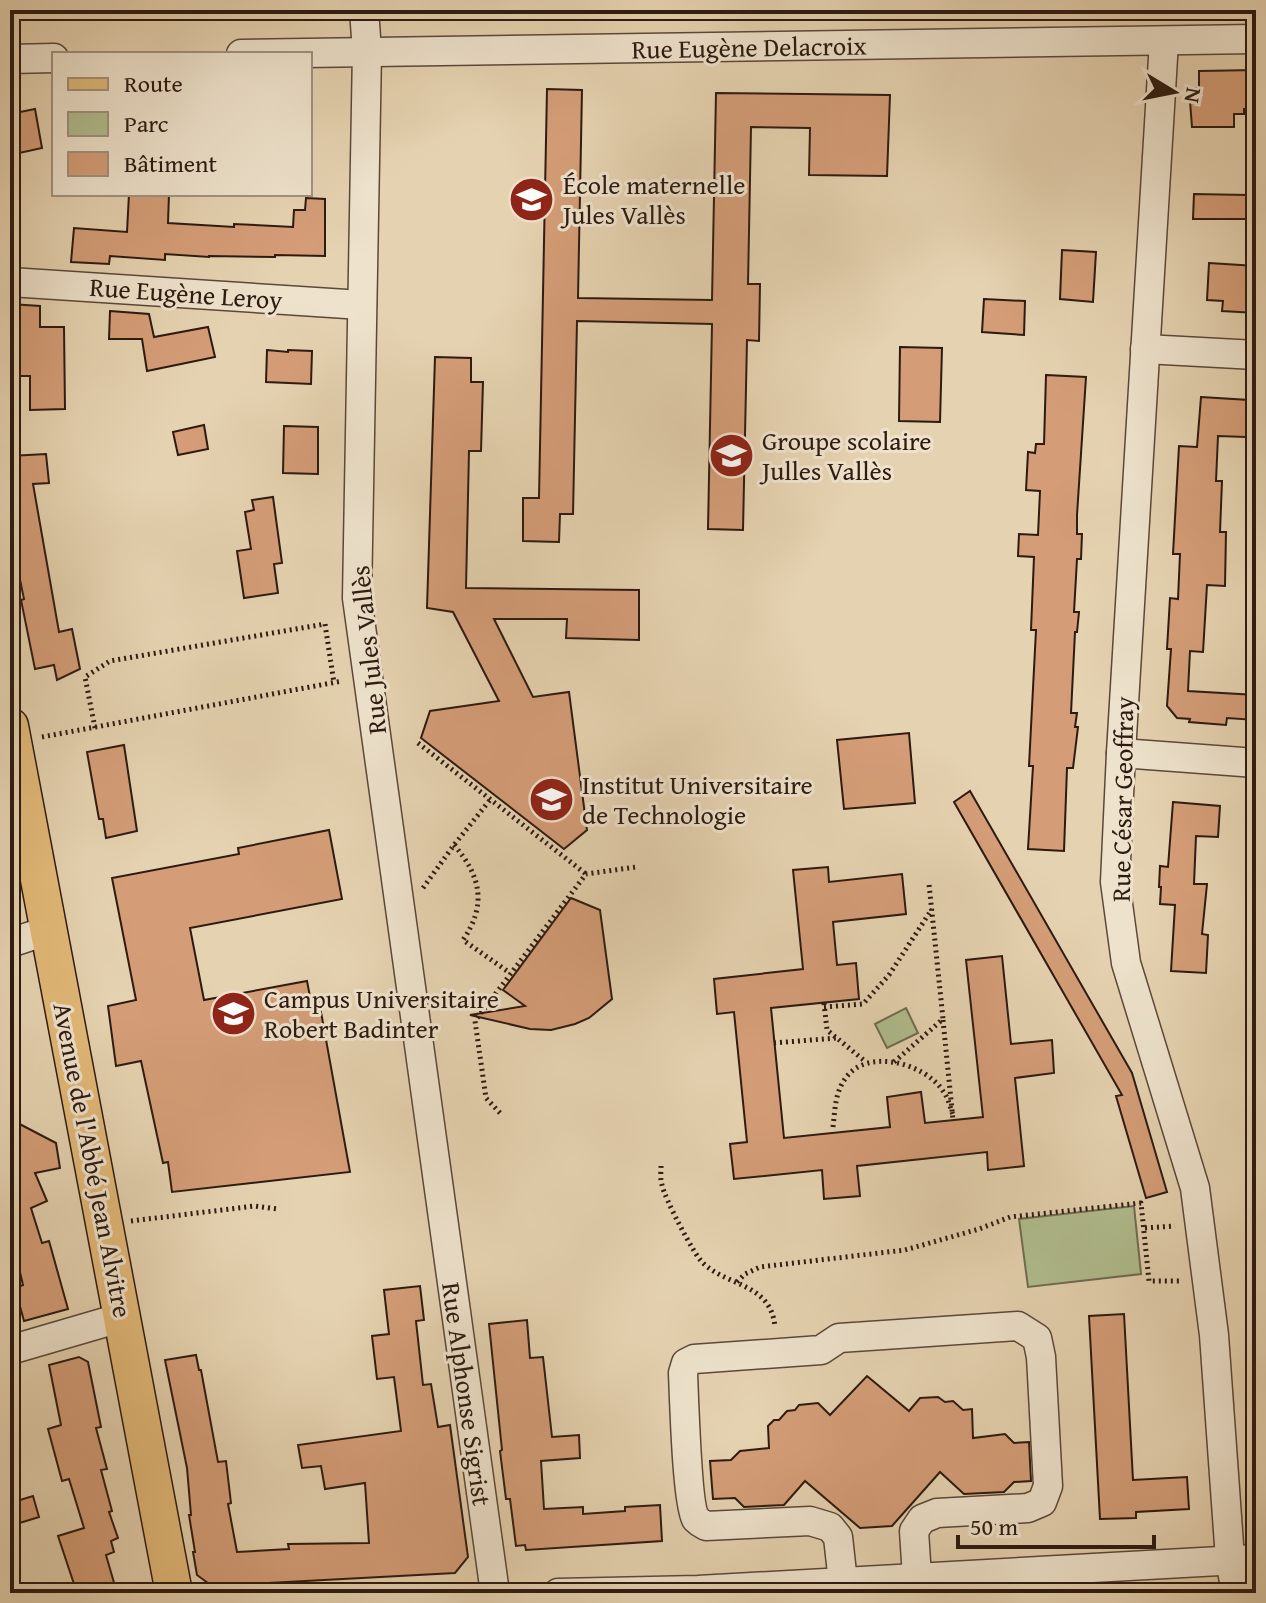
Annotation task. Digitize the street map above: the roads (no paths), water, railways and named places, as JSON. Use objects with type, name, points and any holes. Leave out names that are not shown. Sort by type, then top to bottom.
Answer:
[{"type":"main road","name":"Avenue de l'Abbé Jean Alvitre","points":[[13,753],[174,1593]]},
{"type":"street","name":"Rue Jules Vallès","points":[[364,10],[367,51],[357,598],[440,1195]]},
{"type":"street","name":"Rue Eugène Delacroix","points":[[312,52],[1256,39]]},
{"type":"street","name":"Rue César Geoffray","points":[[1164,41],[1115,882],[1126,963],[1195,1188],[1243,1559],[1236,1593]]},
{"type":"street","points":[[10,59],[52,58]]},
{"type":"street","name":"Rue Eugène Leroy","points":[[10,282],[362,305]]},
{"type":"street","points":[[1145,349],[1256,355]]},
{"type":"street","points":[[1121,753],[1256,763]]},
{"type":"street","points":[[10,943],[49,930]]},
{"type":"street","name":"Rue Alphonse Sigrist","points":[[440,1195],[495,1593]]},
{"type":"street","points":[[10,1350],[123,1317]]},
{"type":"street","points":[[843,1582],[838,1537],[830,1527],[810,1521],[706,1526],[697,1520],[692,1507],[683,1373],[686,1363],[694,1359],[821,1350],[839,1338],[1018,1326],[1037,1338],[1041,1357],[1048,1486],[1042,1502],[1028,1508],[937,1513],[922,1519],[914,1531],[917,1577]]},
{"type":"street","points":[[558,1593],[698,1590],[1243,1559]]},
{"type":"place","name":"École maternelle Jules Vallès","points":[[532,199]]},
{"type":"place","name":"Groupe scolaire Julles Vallès","points":[[731,455]]},
{"type":"place","name":"Institut Universitaire de Technologie","points":[[551,799]]},
{"type":"place","name":"Campus Universitaire Robert Badinter","points":[[233,1013]]}]
